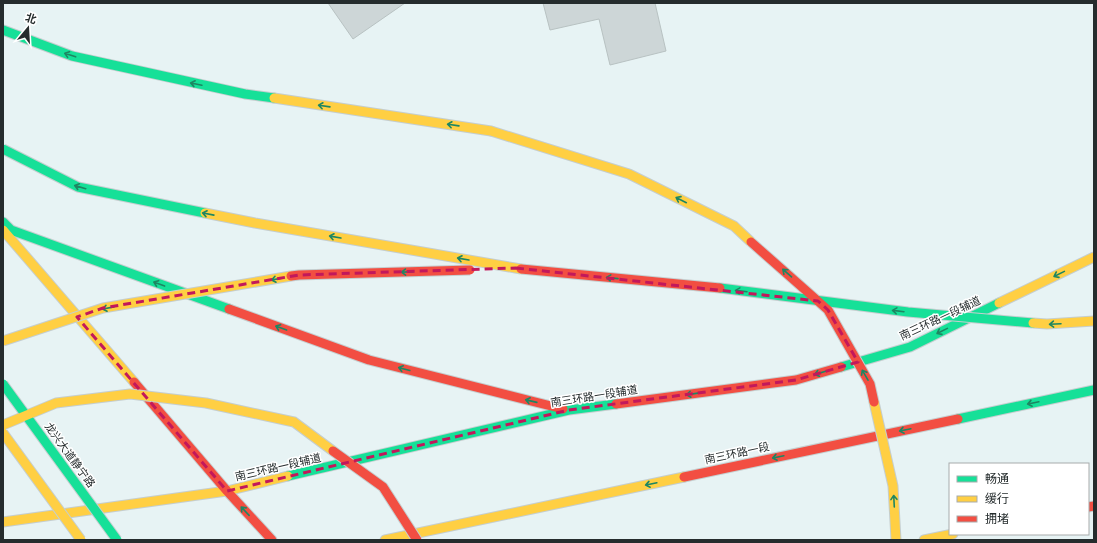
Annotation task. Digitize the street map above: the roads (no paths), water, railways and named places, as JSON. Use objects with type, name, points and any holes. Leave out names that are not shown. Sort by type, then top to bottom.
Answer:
[{"type":"main road","points":[[3,30],[72,56],[245,94],[491,131],[629,174],[734,226],[828,310],[870,384],[893,486],[896,540]]},
{"type":"main road","points":[[3,149],[78,187],[255,223],[516,268],[728,289],[908,312],[1048,324],[1094,321]]},
{"type":"main road","points":[[3,222],[11,230],[369,360],[568,410]]},
{"type":"main road","points":[[3,230],[226,491],[272,540]]},
{"type":"main road","name":"南三环路一段辅道","points":[[3,522],[226,491],[568,410],[796,380],[910,347],[1094,257]]},
{"type":"main road","points":[[3,341],[103,308],[299,276],[516,268]]},
{"type":"main road","name":"龙兴大道静宁路","points":[[3,384],[117,540]]},
{"type":"main road","name":"南三环路一段","points":[[385,540],[1094,390]]},
{"type":"main road","points":[[3,425],[56,403],[130,394],[206,403],[294,422],[383,487],[417,540]]},
{"type":"main road","points":[[3,433],[81,540]]},
{"type":"main road","points":[[924,540],[949,535]]},
{"type":"main road","points":[[947,540],[960,535]]}]
